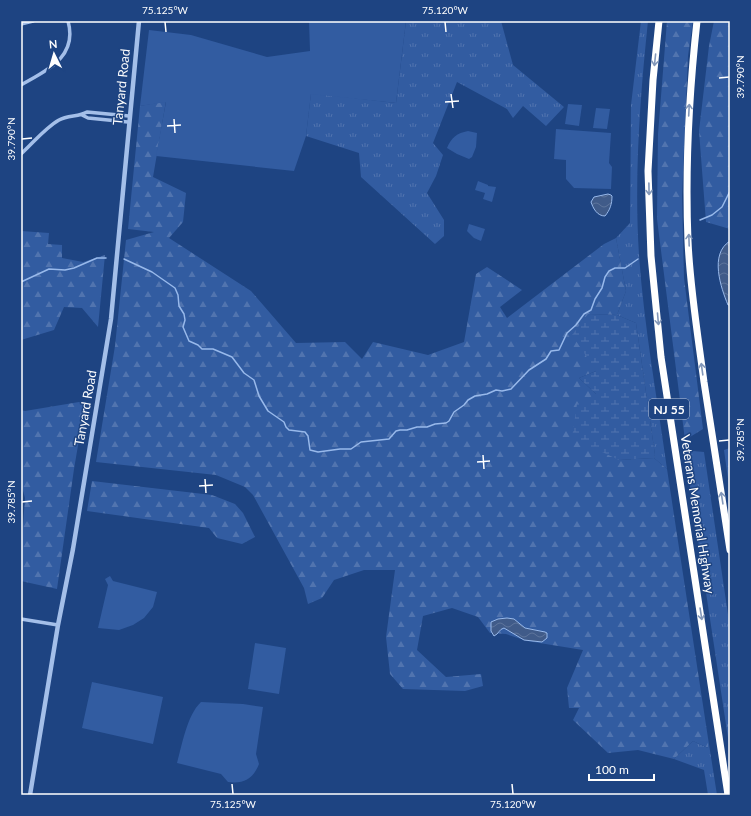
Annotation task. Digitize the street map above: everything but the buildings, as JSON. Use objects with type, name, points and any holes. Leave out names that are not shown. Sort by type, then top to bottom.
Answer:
[{"type":"highway","name":"Veterans Memorial Highway","points":[[659,21],[653,80],[648,171],[651,256],[661,357],[728,795]]},
{"type":"highway","name":"Veterans Memorial Highway","points":[[697,21],[691,71],[688,132],[688,242],[700,356],[730,550]]},
{"type":"street","points":[[21,24],[33,21]]},
{"type":"street","points":[[21,85],[62,58],[68,46],[70,37],[68,21]]},
{"type":"street","name":"Tanyard Road","points":[[30,795],[58,625],[75,540],[111,318],[128,122],[139,21]]},
{"type":"street","points":[[21,154],[60,120],[82,115],[87,112],[129,116]]},
{"type":"street","points":[[82,115],[88,118],[128,122]]},
{"type":"street","points":[[21,619],[58,625]]},
{"type":"green space","points":[[309,21],[406,21],[396,103],[311,94],[306,136],[294,171],[156,156],[166,102],[140,106],[149,30],[191,35],[267,57],[310,51]]},
{"type":"green space","points":[[406,21],[501,21],[513,65],[564,107],[546,126],[523,106],[513,118],[507,109],[457,82],[433,143],[443,155],[436,176],[427,193],[444,220],[444,236],[435,244],[361,177],[359,153],[306,136],[311,93],[396,103]]},
{"type":"green space","points":[[641,21],[648,21],[639,138],[637,197],[639,255],[647,335],[667,469],[654,458],[655,455],[636,323],[617,315],[626,291],[616,238],[630,223],[631,105]]},
{"type":"green space","points":[[667,21],[693,21],[688,56],[682,196],[684,278],[703,429],[685,440],[657,219],[658,134]]},
{"type":"green space","points":[[714,21],[730,21],[730,229],[706,222],[699,131],[709,46]]},
{"type":"green space","points":[[166,101],[153,177],[186,193],[183,222],[169,238],[251,291],[296,343],[345,342],[362,359],[373,342],[428,355],[464,342],[476,274],[487,267],[522,290],[500,307],[507,318],[604,244],[616,238],[626,291],[617,315],[588,314],[596,371],[579,378],[596,394],[619,460],[654,458],[667,469],[708,738],[708,748],[693,741],[674,759],[638,750],[608,753],[573,720],[579,708],[569,708],[567,688],[583,650],[527,641],[506,634],[490,633],[478,617],[452,608],[423,616],[417,650],[446,677],[481,674],[483,686],[465,691],[403,689],[390,674],[386,637],[395,570],[364,570],[334,580],[322,598],[308,604],[304,588],[253,495],[245,487],[216,475],[96,462],[115,346],[126,240],[154,232],[128,229],[140,106]]},
{"type":"green space","points":[[568,104],[582,105],[579,126],[565,124]]},
{"type":"green space","points":[[596,108],[610,109],[607,129],[593,128]]},
{"type":"green space","points":[[556,129],[611,133],[609,163],[612,167],[611,189],[574,188],[566,179],[566,160],[554,159]]},
{"type":"green space","points":[[468,131],[477,133],[476,147],[472,157],[469,159],[447,148],[450,141],[455,136]]},
{"type":"green space","points":[[478,181],[488,186],[496,187],[492,202],[483,199],[485,193],[475,190]]},
{"type":"green space","points":[[469,224],[485,229],[481,241],[474,238],[467,231]]},
{"type":"green space","points":[[21,231],[49,233],[48,244],[62,245],[62,258],[83,262],[105,255],[98,327],[82,308],[64,307],[54,330],[21,340]]},
{"type":"green space","points":[[588,314],[617,315],[636,323],[655,455],[654,458],[619,460],[572,438],[577,404],[596,394],[579,378],[596,371],[572,335]]},
{"type":"green space","points":[[79,402],[85,404],[57,589],[21,581],[21,540],[25,498],[21,483],[21,410],[25,411]]},
{"type":"green space","points":[[684,447],[693,451],[704,452],[730,628],[730,751]]},
{"type":"green space","points":[[730,448],[730,493],[724,450]]},
{"type":"green space","points":[[92,481],[212,495],[235,504],[243,513],[255,537],[242,544],[217,538],[209,528],[87,511]]},
{"type":"green space","points":[[110,576],[113,581],[157,592],[153,607],[144,618],[133,625],[119,630],[98,628],[108,585],[105,579]]},
{"type":"green space","points":[[255,643],[286,648],[279,694],[248,689]]},
{"type":"green space","points":[[92,682],[163,697],[153,744],[82,728]]},
{"type":"green space","points":[[201,702],[243,704],[263,707],[256,754],[259,764],[251,777],[239,782],[228,782],[221,774],[177,763],[183,739],[192,714]]},
{"type":"green space","points":[[708,738],[717,795],[708,795],[704,770],[674,759],[693,741],[708,748]]},
{"type":"water","points":[[608,194],[612,196],[611,204],[605,216],[602,216],[596,211],[591,202],[594,197]]},
{"type":"water","points":[[730,241],[730,305],[728,305],[722,290],[718,272],[718,262],[724,247]]},
{"type":"water","points":[[498,619],[514,619],[525,628],[547,633],[547,638],[542,642],[524,640],[504,628],[494,636],[491,631],[491,622]]},
{"type":"waterway","points":[[700,220],[712,215],[722,207],[730,191]]},
{"type":"waterway","points":[[21,282],[49,269],[65,270],[74,268],[97,258],[106,258]]},
{"type":"waterway","points":[[124,259],[152,272],[175,288],[178,295],[179,306],[184,314],[185,320],[183,327],[189,341],[198,345],[202,349],[213,349],[232,357],[244,373],[254,380],[259,396],[268,411],[284,422],[289,430],[305,432],[308,436],[310,450],[318,452],[351,449],[361,442],[389,439],[396,431],[446,423],[449,421],[454,412],[475,396],[487,394],[496,390],[502,391],[511,389],[529,370],[546,359],[551,351],[559,350],[567,333],[576,325],[584,314],[591,310],[609,271],[615,268],[625,268],[638,259]]}]
